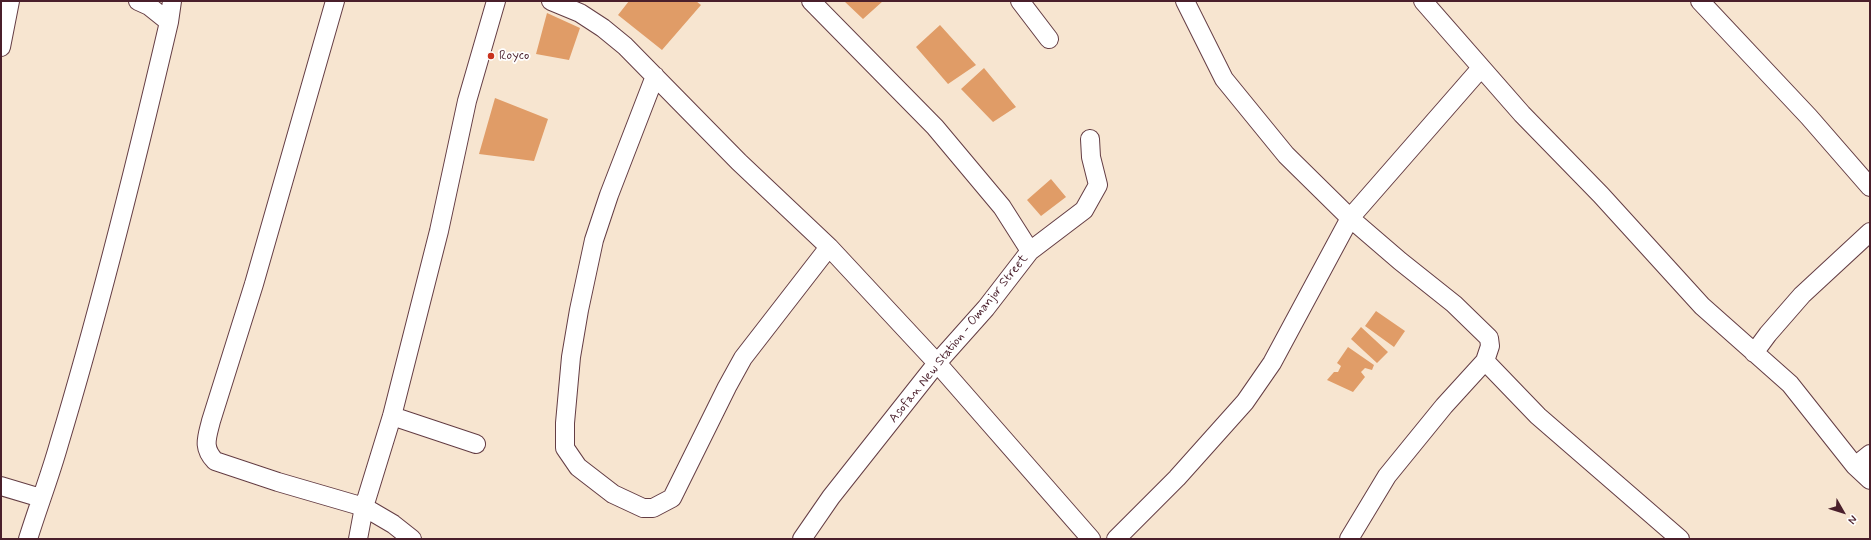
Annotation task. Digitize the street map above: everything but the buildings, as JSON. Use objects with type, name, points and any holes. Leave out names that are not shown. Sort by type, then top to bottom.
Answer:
[{"type":"street","points":[[1,46],[10,1]]},
{"type":"street","points":[[138,1],[149,6],[169,22]]},
{"type":"street","points":[[28,539],[59,445],[96,310],[134,168],[169,22],[172,1]]},
{"type":"street","points":[[335,1],[254,284],[205,443],[209,455],[215,461],[278,482],[364,507],[393,524],[412,539]]},
{"type":"street","points":[[358,539],[364,507],[392,416],[439,231],[467,101],[496,1]]},
{"type":"street","points":[[551,1],[580,13],[603,28],[655,76],[739,162],[829,247],[937,363],[1091,539]]},
{"type":"street","name":"Asofan New Station - Omanjor Street","points":[[802,539],[831,497],[937,363],[986,308],[1030,251],[1002,207],[934,127],[811,1]]},
{"type":"street","points":[[1020,1],[1049,40]]},
{"type":"street","points":[[1186,1],[1224,79],[1286,155],[1350,218],[1400,261],[1454,304],[1489,338],[1490,346],[1485,361],[1444,406],[1387,476],[1349,539]]},
{"type":"street","points":[[1423,1],[1522,114],[1601,195],[1702,306],[1790,384],[1855,466],[1870,480]]},
{"type":"street","points":[[1700,1],[1809,117],[1870,187]]},
{"type":"street","points":[[1116,539],[1177,478],[1245,402],[1272,363],[1350,218],[1481,68]]},
{"type":"street","points":[[655,76],[609,195],[594,240],[579,310],[571,357],[565,442],[565,448],[578,467],[613,494],[643,508],[653,508],[672,498],[678,491],[727,387],[743,358],[829,247]]},
{"type":"street","points":[[1030,251],[1084,210],[1098,185],[1091,157],[1090,139]]},
{"type":"street","points":[[1754,353],[1768,334],[1802,295],[1870,232]]},
{"type":"street","points":[[1485,361],[1538,416],[1680,539]]},
{"type":"street","points":[[392,416],[476,444]]},
{"type":"street","points":[[1855,466],[1870,454]]},
{"type":"street","points":[[1,486],[41,498]]},
{"type":"place","name":"Royco","points":[[491,56]]}]
